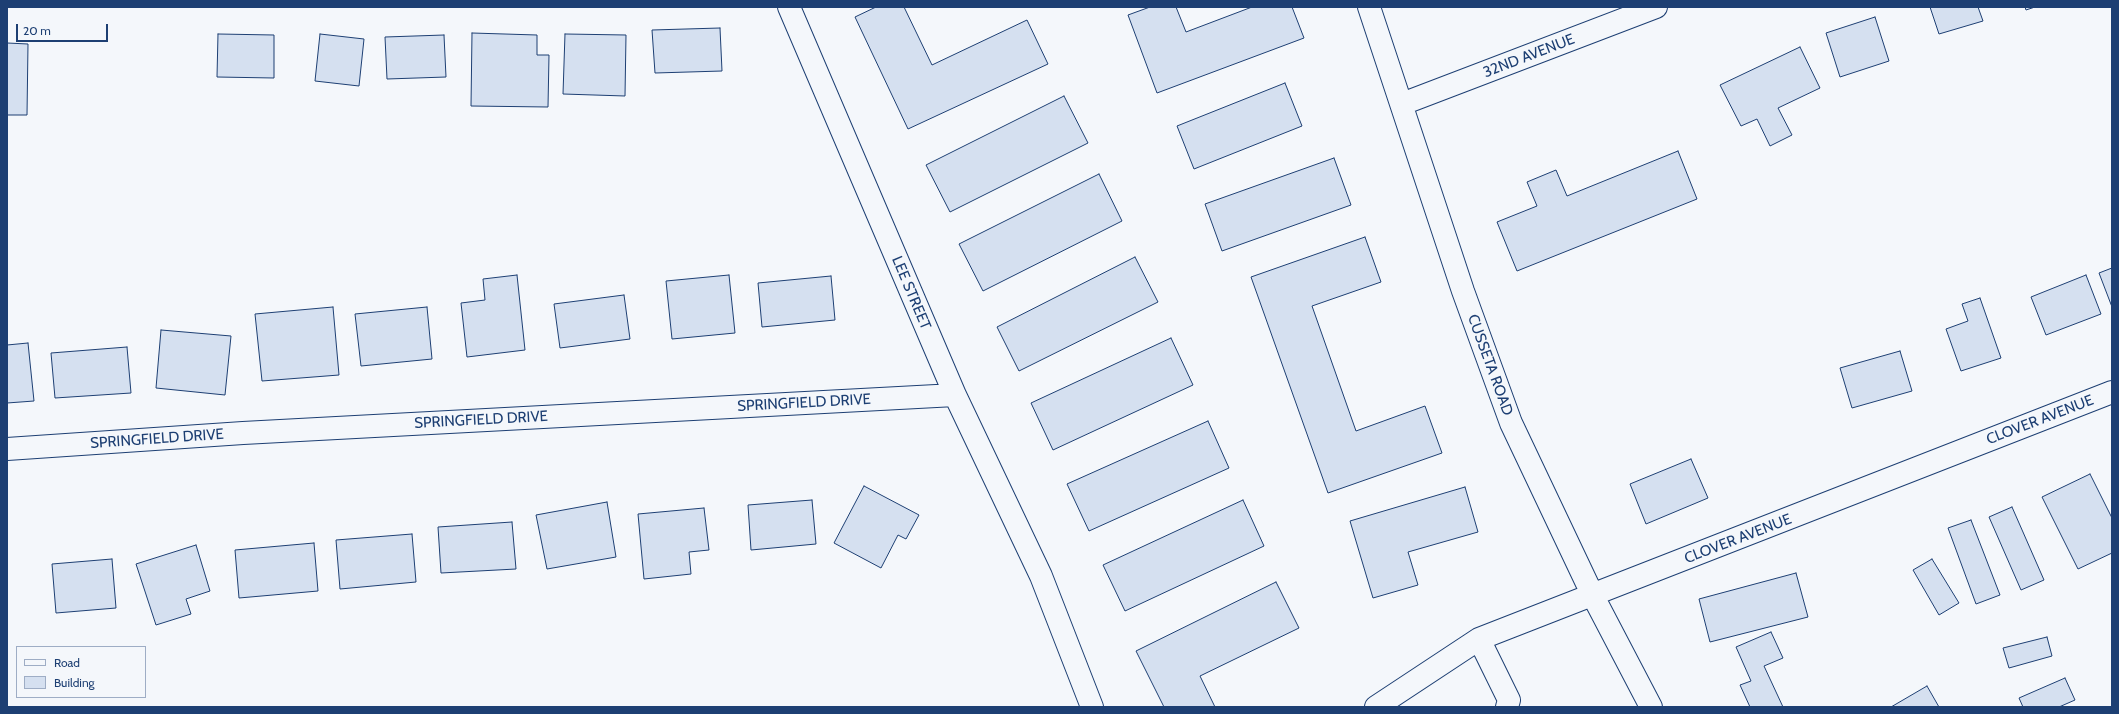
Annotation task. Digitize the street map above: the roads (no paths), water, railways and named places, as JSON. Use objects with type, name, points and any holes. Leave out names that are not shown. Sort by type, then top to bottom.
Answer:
[{"type":"street","name":"LEE STREET","points":[[789,7],[955,395],[1041,576],[1092,707]]},
{"type":"street","name":"CUSSETA ROAD","points":[[1369,7],[1463,291],[1511,423],[1593,596],[1651,707]]},
{"type":"street","name":"32ND AVENUE","points":[[1402,104],[1656,7]]},
{"type":"street","name":"CLOVER AVENUE","points":[[1376,707],[1479,639],[1593,596],[2112,392]]},
{"type":"street","name":"SPRINGFIELD DRIVE","points":[[7,449],[243,433],[955,395]]},
{"type":"street","points":[[1479,639],[1509,700],[1507,707]]}]
